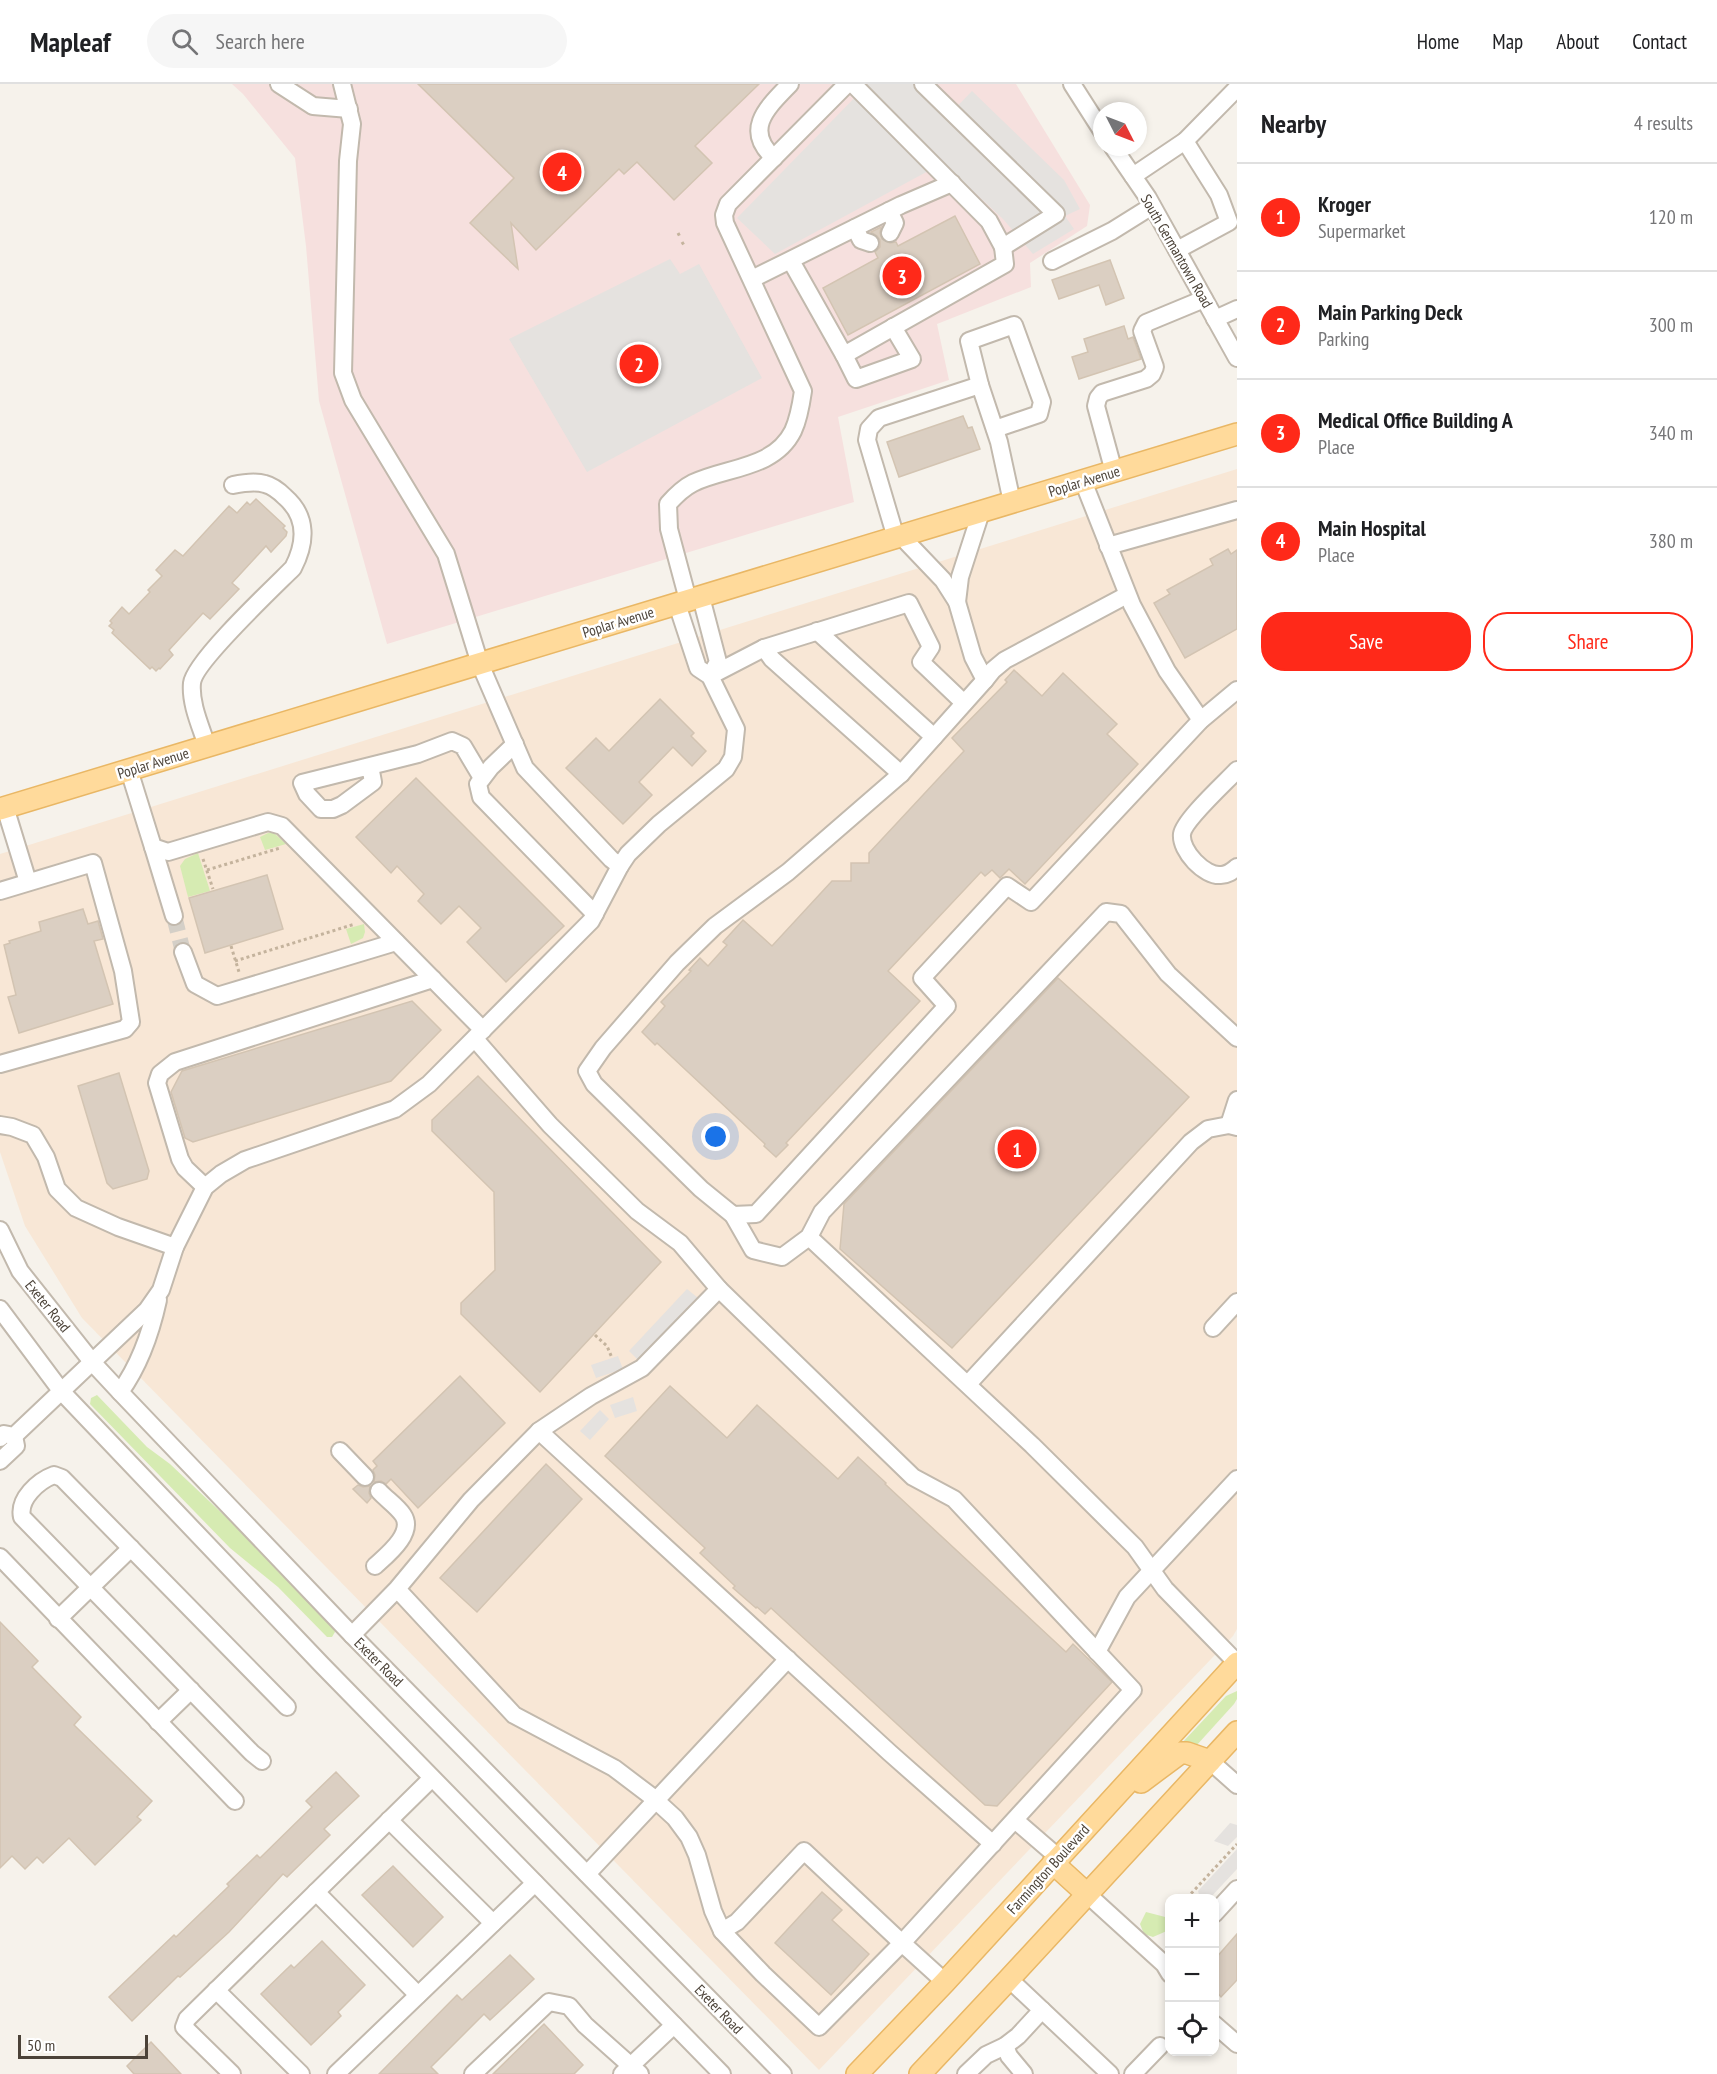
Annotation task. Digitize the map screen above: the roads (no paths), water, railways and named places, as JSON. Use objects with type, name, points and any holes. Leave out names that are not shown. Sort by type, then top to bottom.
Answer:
[{"type":"main road","name":"Poplar Avenue","points":[[3,808],[1237,434]]},
{"type":"main road","name":"Farmington Boulevard","points":[[857,2074],[945,1982],[1237,1663]]},
{"type":"main road","points":[[920,2074],[1237,1732]]},
{"type":"main road","points":[[1098,1814],[1180,1753],[1187,1753],[1210,1761]]},
{"type":"main road","points":[[1056,1860],[1087,1894]]},
{"type":"street","points":[[279,84],[313,106],[349,108]]},
{"type":"street","points":[[342,84],[352,124],[348,161],[343,373],[353,400],[446,554],[480,664],[525,768],[620,866]]},
{"type":"street","points":[[774,158],[769,154],[759,136],[760,121],[771,104],[790,84]]},
{"type":"street","points":[[120,1392],[132,1376],[153,1320],[175,1246],[205,1187],[221,1174],[245,1160],[395,1109],[429,1084],[591,921],[628,854],[659,824],[726,769],[733,757],[736,729],[710,676],[698,668],[689,600],[669,529],[668,504],[680,491],[694,483],[749,465],[775,452],[792,433],[800,411],[803,391],[725,223],[724,215],[728,204],[847,84]]},
{"type":"street","points":[[844,355],[1005,264],[1003,247],[989,221],[854,84]]},
{"type":"street","points":[[923,84],[1056,214],[1003,247]]},
{"type":"street","points":[[1072,84],[1093,117]]},
{"type":"street","points":[[1132,176],[1185,141],[1237,88]]},
{"type":"street","points":[[1177,250],[1233,222],[1185,141]]},
{"type":"street","name":"South Germantown Road","points":[[1119,156],[1152,206],[1237,358]]},
{"type":"street","points":[[752,279],[889,211],[952,183]]},
{"type":"street","points":[[1052,261],[1112,231],[1152,206]]},
{"type":"street","points":[[889,211],[895,223],[891,233]]},
{"type":"street","points":[[855,228],[861,240],[870,243]]},
{"type":"street","points":[[791,261],[856,379],[912,359],[893,327]]},
{"type":"street","points":[[1114,472],[1096,406],[1098,398],[1102,393],[1146,379],[1152,374],[1155,367],[1142,331],[1146,323],[1204,299]]},
{"type":"street","points":[[1215,318],[1237,309]]},
{"type":"street","points":[[995,429],[1039,414],[1042,402],[1014,326],[969,341],[980,385],[995,429],[1012,502]]},
{"type":"street","points":[[980,385],[879,418],[868,429],[867,440],[898,537],[942,580],[957,602],[973,657],[985,680]]},
{"type":"street","points":[[1083,481],[1127,595],[1167,671],[1201,720]]},
{"type":"street","points":[[207,746],[192,697],[193,675],[214,649],[293,568],[302,548],[304,536],[298,512],[290,501],[273,487],[264,483],[233,485]]},
{"type":"street","points":[[1108,546],[1235,510]]},
{"type":"street","points":[[957,602],[960,577],[981,512]]},
{"type":"street","points":[[1127,595],[1005,660],[993,670],[901,774],[788,872],[715,926],[676,963],[603,1048],[587,1071],[594,1084],[684,1173],[733,1215],[753,1250],[782,1257],[810,1237],[822,1212],[1106,912],[1120,914],[1168,975],[1237,1038]]},
{"type":"street","points":[[689,600],[718,662],[710,676]]},
{"type":"street","points":[[710,676],[764,648],[909,603],[931,647],[921,662],[964,703]]},
{"type":"street","points":[[817,631],[934,737]]},
{"type":"street","points":[[764,648],[772,659],[901,774]]},
{"type":"street","points":[[733,1215],[756,1214],[947,1006],[922,978],[1007,886],[1031,902],[1201,720],[1237,690]]},
{"type":"street","points":[[370,766],[418,754],[452,741],[463,746],[482,778]]},
{"type":"street","points":[[515,744],[491,767],[478,784],[481,797],[595,914]]},
{"type":"street","points":[[129,770],[174,916]]},
{"type":"street","points":[[1237,770],[1188,822],[1182,834],[1185,847],[1193,859],[1209,873],[1220,876],[1237,867]]},
{"type":"street","points":[[3,808],[28,882]]},
{"type":"street","points":[[153,847],[168,852],[268,822],[282,826],[433,979],[550,1125],[637,1211],[680,1243],[719,1289],[914,1477],[954,1499],[1133,1690],[902,1943],[819,2027],[722,1931],[713,1911],[700,1864],[689,1837],[675,1818],[614,1768],[514,1715],[397,1589]]},
{"type":"street","points":[[0,891],[93,863],[123,971],[131,1022],[125,1029],[0,1064]]},
{"type":"street","points":[[183,952],[195,984],[217,996],[396,942]]},
{"type":"street","points":[[205,1187],[185,1168],[180,1159],[157,1083],[160,1074],[175,1062],[433,979]]},
{"type":"street","points":[[968,1384],[1191,1142],[1208,1129],[1233,1126],[1237,1101]]},
{"type":"street","points":[[0,1125],[33,1135],[46,1157],[57,1189],[76,1208],[118,1227],[175,1246]]},
{"type":"street","name":"Exeter Road","points":[[0,1230],[20,1272],[93,1363],[352,1635],[783,2074]]},
{"type":"street","points":[[810,1237],[968,1384],[1135,1547],[1165,1589],[1237,1663]]},
{"type":"street","points":[[352,1635],[397,1589],[471,1500],[539,1431],[591,1396],[642,1368],[719,1289]]},
{"type":"street","points":[[0,1461],[16,1446],[7,1437],[93,1363],[147,1310],[161,1290]]},
{"type":"street","points":[[1213,1328],[1237,1302]]},
{"type":"street","points":[[0,1309],[62,1392],[322,1665],[722,2074]]},
{"type":"street","points":[[539,1431],[993,1844]]},
{"type":"street","points":[[340,1451],[365,1477]]},
{"type":"street","points":[[262,1761],[22,1517],[20,1509],[25,1497],[46,1478],[54,1475],[62,1478],[287,1707]]},
{"type":"street","points":[[1098,1652],[1127,1597],[1237,1479]]},
{"type":"street","points":[[375,1566],[399,1542],[405,1529],[404,1517],[379,1491]]},
{"type":"street","points":[[58,1619],[130,1548]]},
{"type":"street","points":[[0,1557],[235,1801]]},
{"type":"street","points":[[587,1874],[788,1659]]},
{"type":"street","points":[[158,1722],[191,1690]]},
{"type":"street","points":[[1210,1761],[1237,1785]]},
{"type":"street","points":[[232,2074],[184,2027],[188,2019],[432,1778]]},
{"type":"street","points":[[389,1820],[493,1923]]},
{"type":"street","points":[[1015,1820],[1056,1860]]},
{"type":"street","points":[[722,1931],[737,1922],[804,1851],[945,1982]]},
{"type":"street","points":[[336,2074],[535,1883]]},
{"type":"street","points":[[1219,1909],[1237,1889]]},
{"type":"street","points":[[316,1892],[418,1995]]},
{"type":"street","points":[[1087,1894],[1164,1956]]},
{"type":"street","points":[[1010,1979],[1110,2074]]},
{"type":"street","points":[[216,1990],[301,2074]]},
{"type":"street","points":[[473,2074],[549,2002],[569,2006],[631,2071],[674,2025]]},
{"type":"street","points":[[966,2074],[986,2055],[1005,2046],[1018,2036],[1042,2010]]},
{"type":"street","points":[[1219,2028],[1237,2044]]},
{"type":"street","points":[[1005,2046],[1009,2056],[1024,2074]]},
{"type":"street","points":[[1133,2074],[1160,2046]]},
{"type":"tunnel","points":[[174,916],[183,952]]},
{"type":"place","name":"Main Hospital","points":[[562,172]]},
{"type":"place","name":"Medical Office Building A","points":[[902,276]]},
{"type":"place","name":"Main Parking Deck","points":[[639,364]]},
{"type":"place","name":"Kroger","points":[[1017,1149]]}]
